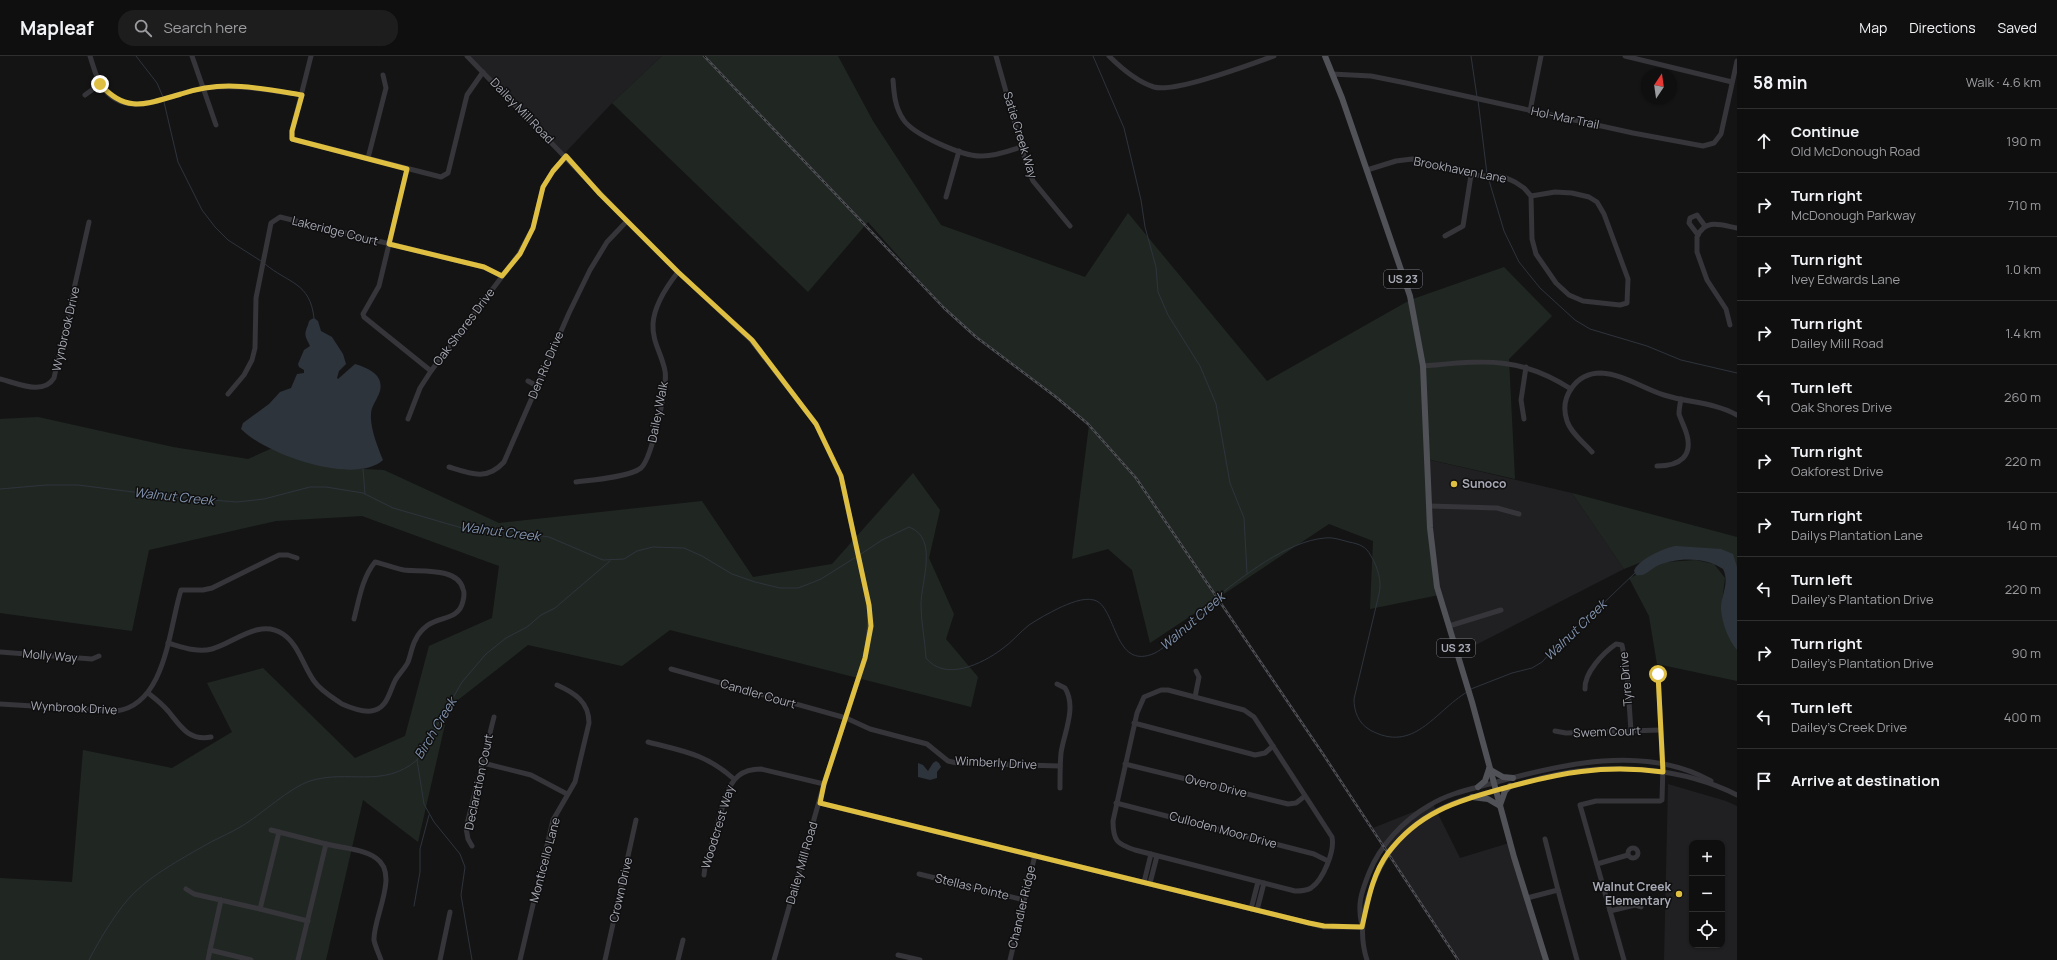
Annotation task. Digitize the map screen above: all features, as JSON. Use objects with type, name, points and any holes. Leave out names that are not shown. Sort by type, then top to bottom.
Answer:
[{"type":"main road","name":"US 23","points":[[1325,56],[1342,98],[1410,296],[1423,366],[1430,506],[1434,567],[1437,587],[1495,790],[1546,960]]},
{"type":"main road","points":[[1478,787],[1485,781],[1489,769],[1503,777],[1513,778]]},
{"type":"main road","points":[[1472,797],[1488,799],[1500,806],[1502,795],[1510,786]]},
{"type":"street","points":[[90,56],[100,84],[116,98],[129,104],[137,105],[153,103],[204,88],[244,87],[302,95]]},
{"type":"street","points":[[192,56],[216,125]]},
{"type":"street","points":[[311,56],[292,131],[292,139],[441,177],[447,175],[467,95],[484,72]]},
{"type":"street","name":"Dailey Mill Road","points":[[467,56],[678,272],[752,340],[816,424],[841,476],[869,605],[871,626],[865,658],[824,784],[820,803],[774,960]]},
{"type":"street","name":"Satie Creek Way","points":[[996,56],[1033,181],[1070,226]]},
{"type":"street","points":[[1109,56],[1144,83],[1156,88],[1168,88],[1206,79],[1274,56]]},
{"type":"street","points":[[1530,111],[1541,56]]},
{"type":"street","points":[[1625,56],[1732,82]]},
{"type":"street","name":"Hol-Mar Trail","points":[[1332,74],[1346,74],[1392,80],[1458,93],[1530,111],[1660,138],[1692,144],[1709,145],[1718,139],[1721,134],[1737,61]]},
{"type":"street","points":[[368,158],[386,88],[383,75]]},
{"type":"street","points":[[893,80],[894,99],[903,120],[910,128],[959,151],[982,157],[1022,147]]},
{"type":"street","points":[[85,95],[100,84]]},
{"type":"street","points":[[946,197],[959,151]]},
{"type":"street","name":"Oak Shores Drive","points":[[408,419],[417,394],[431,371],[520,254],[533,228],[543,187],[553,171],[566,156]]},
{"type":"street","name":"Brookhaven Lane","points":[[1367,170],[1396,161],[1412,159],[1471,175],[1504,177],[1524,188],[1532,196]]},
{"type":"street","points":[[407,169],[379,286],[363,314],[364,317],[431,371]]},
{"type":"street","points":[[1445,236],[1463,226],[1471,175]]},
{"type":"street","points":[[1559,192],[1589,197],[1597,202],[1604,214],[1628,279],[1627,303],[1620,305],[1583,301],[1569,295],[1556,282],[1536,254],[1532,239],[1532,196],[1559,192]]},
{"type":"street","points":[[1698,234],[1688,223],[1690,218],[1697,215],[1706,226]]},
{"type":"street","name":"Lakeridge Court","points":[[228,394],[244,375],[252,360],[255,348],[256,298],[271,223],[275,219],[280,217],[389,244]]},
{"type":"street","name":"Den Ric Drive","points":[[449,467],[481,475],[490,474],[498,469],[509,455],[537,386],[590,270],[607,242],[627,221]]},
{"type":"street","name":"Wynbrook Drive","points":[[0,379],[41,388],[51,383],[54,378],[89,222]]},
{"type":"street","points":[[1730,325],[1726,309],[1707,280],[1697,252],[1698,234],[1706,226],[1719,224],[1737,228]]},
{"type":"street","points":[[389,244],[484,267],[502,276]]},
{"type":"street","name":"Dailey Walk","points":[[576,482],[632,473],[642,467],[647,458],[665,383],[665,371],[655,345],[653,323],[662,297],[678,272]]},
{"type":"street","points":[[1423,366],[1497,362],[1526,367],[1554,378],[1571,389]]},
{"type":"street","points":[[1524,419],[1521,400],[1526,367]]},
{"type":"street","points":[[1592,452],[1573,432],[1567,422],[1565,409],[1566,399],[1571,389],[1582,377],[1602,373],[1617,376],[1665,395],[1716,406],[1737,415]]},
{"type":"street","points":[[528,381],[537,386]]},
{"type":"street","points":[[1658,466],[1680,462],[1687,452],[1689,441],[1680,414],[1681,399]]},
{"type":"street","points":[[1430,506],[1498,508],[1519,514]]},
{"type":"street","name":"Wynbrook Drive","points":[[0,704],[116,711],[131,707],[148,693],[160,671],[181,590],[203,590],[212,588],[279,555],[288,555],[297,558]]},
{"type":"street","points":[[168,643],[198,650],[212,649],[260,628],[273,629],[282,633],[292,642],[314,682],[322,691],[348,706],[359,710],[372,711],[382,706],[388,699],[396,680],[408,661],[415,640],[420,633],[428,625],[454,616],[459,611],[464,595],[463,588],[458,581],[440,572],[403,570],[374,562],[369,569],[362,586],[354,619]]},
{"type":"street","points":[[1449,626],[1501,610]]},
{"type":"street","name":"Tyre Drive","points":[[1585,690],[1585,681],[1606,652],[1616,644],[1621,644],[1624,648],[1631,731]]},
{"type":"street","name":"Molly Way","points":[[0,652],[92,659],[99,656]]},
{"type":"street","name":"Candler Court","points":[[671,669],[846,718]]},
{"type":"street","points":[[1195,697],[1199,677],[1196,671]]},
{"type":"street","points":[[1624,960],[1580,805],[1596,801],[1660,802],[1663,765],[1658,674]]},
{"type":"street","points":[[1057,684],[1065,688],[1069,700],[1069,716],[1060,766],[1060,788]]},
{"type":"street","name":"Monticello Lane","points":[[520,960],[553,820],[575,782],[589,716],[587,708],[578,696],[570,690],[557,685]]},
{"type":"street","points":[[1168,690],[1248,712],[1273,746],[1332,837],[1334,847],[1320,879],[1308,890],[1295,892],[1157,856],[1122,846],[1113,840],[1113,821],[1116,803],[1134,723],[1141,701],[1144,697],[1153,693],[1168,690]]},
{"type":"street","points":[[148,693],[159,702],[186,734],[204,738],[211,737]]},
{"type":"street","name":"Declaration Court","points":[[472,846],[468,839],[466,828],[494,717]]},
{"type":"street","name":"Wimberly Drive","points":[[846,718],[870,729],[927,744],[948,761],[957,763],[1060,766]]},
{"type":"street","points":[[1134,723],[1255,755],[1265,753],[1273,746]]},
{"type":"street","name":"Swem Court","points":[[1555,731],[1566,733],[1660,730]]},
{"type":"street","points":[[648,742],[709,759],[720,766],[734,779]]},
{"type":"street","points":[[1366,960],[1359,912],[1360,901],[1372,867],[1394,834],[1415,815],[1435,802],[1493,783],[1555,767],[1589,762],[1628,762],[1663,765],[1690,771],[1737,795]]},
{"type":"street","points":[[483,763],[531,775],[567,794]]},
{"type":"street","name":"Overo Drive","points":[[1125,764],[1288,804],[1296,803],[1306,796]]},
{"type":"street","name":"Woodcrest Way","points":[[704,875],[726,795],[734,779],[745,771],[761,769],[824,784]]},
{"type":"street","points":[[1362,927],[1368,898],[1376,874],[1387,854],[1398,840],[1415,824],[1442,808],[1472,797],[1510,786],[1553,775],[1592,769],[1630,769],[1663,772],[1717,785]]},
{"type":"street","points":[[820,803],[1324,926],[1362,927]]},
{"type":"street","name":"Culloden Moor Drive","points":[[1116,803],[1314,854],[1328,861]]},
{"type":"street","name":"Crown Drive","points":[[605,960],[636,820]]},
{"type":"street","points":[[271,830],[366,853],[377,858],[383,865],[387,880],[374,941],[381,960]]},
{"type":"street","points":[[260,909],[279,832]]},
{"type":"street","points":[[1545,839],[1577,960]]},
{"type":"street","points":[[298,960],[326,844]]},
{"type":"street","points":[[1144,882],[1151,854]]},
{"type":"street","name":"Chandler Ridge","points":[[1010,960],[1035,855]]},
{"type":"street","points":[[1597,864],[1628,855]]},
{"type":"street","points":[[1150,883],[1157,856]]},
{"type":"street","name":"Stellas Pointe","points":[[919,874],[1024,900]]},
{"type":"street","points":[[1251,909],[1261,882]]},
{"type":"street","points":[[1257,910],[1261,882]]},
{"type":"street","points":[[186,889],[194,894],[308,921]]},
{"type":"street","points":[[1527,898],[1558,890]]},
{"type":"street","points":[[208,960],[221,900]]},
{"type":"street","points":[[1610,911],[1636,905],[1641,907]]},
{"type":"street","points":[[440,960],[450,912]]},
{"type":"street","points":[[678,960],[683,940]]},
{"type":"street","points":[[210,950],[251,960]]},
{"type":"street","points":[[898,955],[920,960]]},
{"type":"shaded area","points":[[470,56],[662,56],[612,103],[564,154]]},
{"type":"shaded area","points":[[662,56],[838,56],[873,121],[941,225],[1085,277],[1128,213],[1267,381],[1410,300],[1504,267],[1552,316],[1509,359],[1515,479],[1427,459],[1439,595],[1370,609],[1373,541],[1329,524],[1150,643],[1132,570],[1108,549],[1072,559],[1089,425],[951,316],[868,222],[808,292],[612,103]]},
{"type":"shaded area","points":[[314,318],[318,321],[321,331],[332,337],[343,354],[346,364],[339,371],[338,379],[355,364],[376,375],[381,385],[380,391],[372,408],[371,420],[375,438],[383,460],[370,467],[352,470],[310,464],[269,448],[253,439],[241,429],[243,423],[269,404],[280,392],[291,388],[297,374],[304,373],[304,370],[299,367],[298,364],[304,350],[310,346],[306,332],[311,319]]},
{"type":"shaded area","points":[[38,417],[173,447],[248,459],[277,446],[343,468],[384,470],[499,523],[702,501],[753,577],[832,564],[913,473],[940,510],[929,558],[954,614],[946,639],[978,677],[971,707],[670,630],[622,666],[528,645],[449,707],[418,842],[363,800],[326,960],[0,960],[0,878],[72,882],[83,750],[172,768],[232,732],[207,683],[263,668],[355,758],[405,736],[429,646],[492,618],[499,566],[362,516],[276,521],[149,550],[132,631],[0,613],[0,419]]},
{"type":"shaded area","points":[[1426,459],[1572,493],[1624,569],[1456,655],[1433,576]]},
{"type":"shaded area","points":[[1572,493],[1737,537],[1737,579],[1735,569],[1669,551],[1624,569]]},
{"type":"shaded area","points":[[1676,546],[1721,549],[1733,554],[1737,567],[1737,650],[1728,636],[1721,609],[1726,579],[1723,569],[1708,562],[1699,560],[1682,560],[1665,563],[1642,575],[1636,575],[1634,571],[1640,563],[1659,551]]},
{"type":"shaded area","points":[[1696,560],[1714,564],[1725,578],[1722,602],[1737,639],[1737,681],[1657,664],[1649,616],[1629,578],[1666,562]]},
{"type":"shaded area","points":[[936,761],[941,767],[937,772],[937,778],[930,780],[918,777],[918,763],[923,765],[928,771]]},
{"type":"shaded area","name":"Walnut Creek Elementary","points":[[1668,784],[1726,801],[1737,806],[1737,960],[1664,960]]},
{"type":"shaded area","points":[[1433,804],[1460,858],[1509,843],[1545,960],[1459,960],[1373,828]]},
{"type":"waterway","points":[[136,56],[157,83],[163,97]]},
{"type":"waterway","points":[[1093,56],[1124,128],[1141,200],[1145,227],[1156,267],[1158,292],[1168,315],[1200,366],[1216,404],[1230,483],[1244,518],[1247,573]]},
{"type":"waterway","points":[[1471,56],[1477,97]]},
{"type":"waterway","points":[[1478,100],[1487,174]]},
{"type":"waterway","points":[[164,102],[178,162],[202,210],[215,227],[228,240],[261,261]]},
{"type":"waterway","points":[[1488,177],[1504,231],[1519,262],[1540,288],[1575,320],[1590,329],[1647,346],[1681,360],[1737,373]]},
{"type":"waterway","points":[[265,264],[303,290],[312,306],[314,318]]},
{"type":"waterway","points":[[363,469],[365,494]]},
{"type":"waterway","name":"Walnut Creek","points":[[0,489],[46,485],[78,485],[173,497],[237,502],[264,499],[310,487],[326,487],[363,493],[393,508],[469,530],[501,530],[549,537],[603,560],[624,559],[637,551],[653,547],[684,548],[702,556],[732,574],[755,582],[780,588],[798,588],[821,579],[856,557]]},
{"type":"waterway","name":"Walnut Creek","points":[[861,554],[882,540],[909,527],[918,533],[924,540],[926,561],[921,605],[926,658],[934,665],[943,669],[953,670],[974,665],[994,655],[1029,625],[1063,606],[1085,599],[1094,600],[1102,605],[1117,636],[1123,646],[1131,654],[1141,656],[1155,653],[1167,645],[1190,625],[1208,608],[1213,600],[1251,571],[1296,546],[1310,541],[1328,538],[1337,539],[1359,545],[1367,550],[1376,565],[1380,579],[1379,594],[1354,699],[1356,712],[1362,724],[1370,730],[1385,736],[1399,737],[1411,734],[1423,728],[1455,700],[1467,692]]},
{"type":"waterway","name":"Birch Creek","points":[[89,960],[116,915],[129,898],[142,885],[176,862],[250,821],[293,789],[310,781],[324,778],[365,777],[391,774],[404,769],[417,760],[462,682],[486,654],[506,638],[527,627],[541,615],[555,608],[610,561]]},
{"type":"waterway","name":"Walnut Creek","points":[[1471,689],[1512,673],[1532,668],[1542,662],[1567,635],[1589,617],[1636,572]]},
{"type":"waterway","points":[[417,760],[424,804],[434,822],[460,854],[465,867],[461,895],[472,960]]},
{"type":"waterway","points":[[414,906],[420,872],[420,849],[429,815]]},
{"type":"railway","points":[[704,56],[944,308],[976,337],[1056,397],[1088,424],[1136,478],[1323,754],[1458,960]]},
{"type":"place","name":"Sunoco","points":[[1454,484]]},
{"type":"place","name":"Walnut Creek Elementary","points":[[1679,894]]},
{"type":"route","points":[[100,84],[109,93],[123,102],[137,105],[153,103],[182,93],[204,88],[228,86],[302,95],[292,131],[292,139],[407,169],[389,244],[484,267],[502,276],[520,254],[533,228],[543,187],[553,171],[566,156],[600,194],[678,272],[752,340],[816,424],[833,456],[841,476],[869,605],[871,626],[865,658],[824,784],[820,803],[1096,869],[1309,923],[1324,926],[1362,927],[1368,898],[1376,874],[1387,854],[1398,840],[1415,824],[1435,811],[1472,797],[1542,777],[1559,774],[1585,770],[1612,769],[1663,772],[1658,674]]}]
